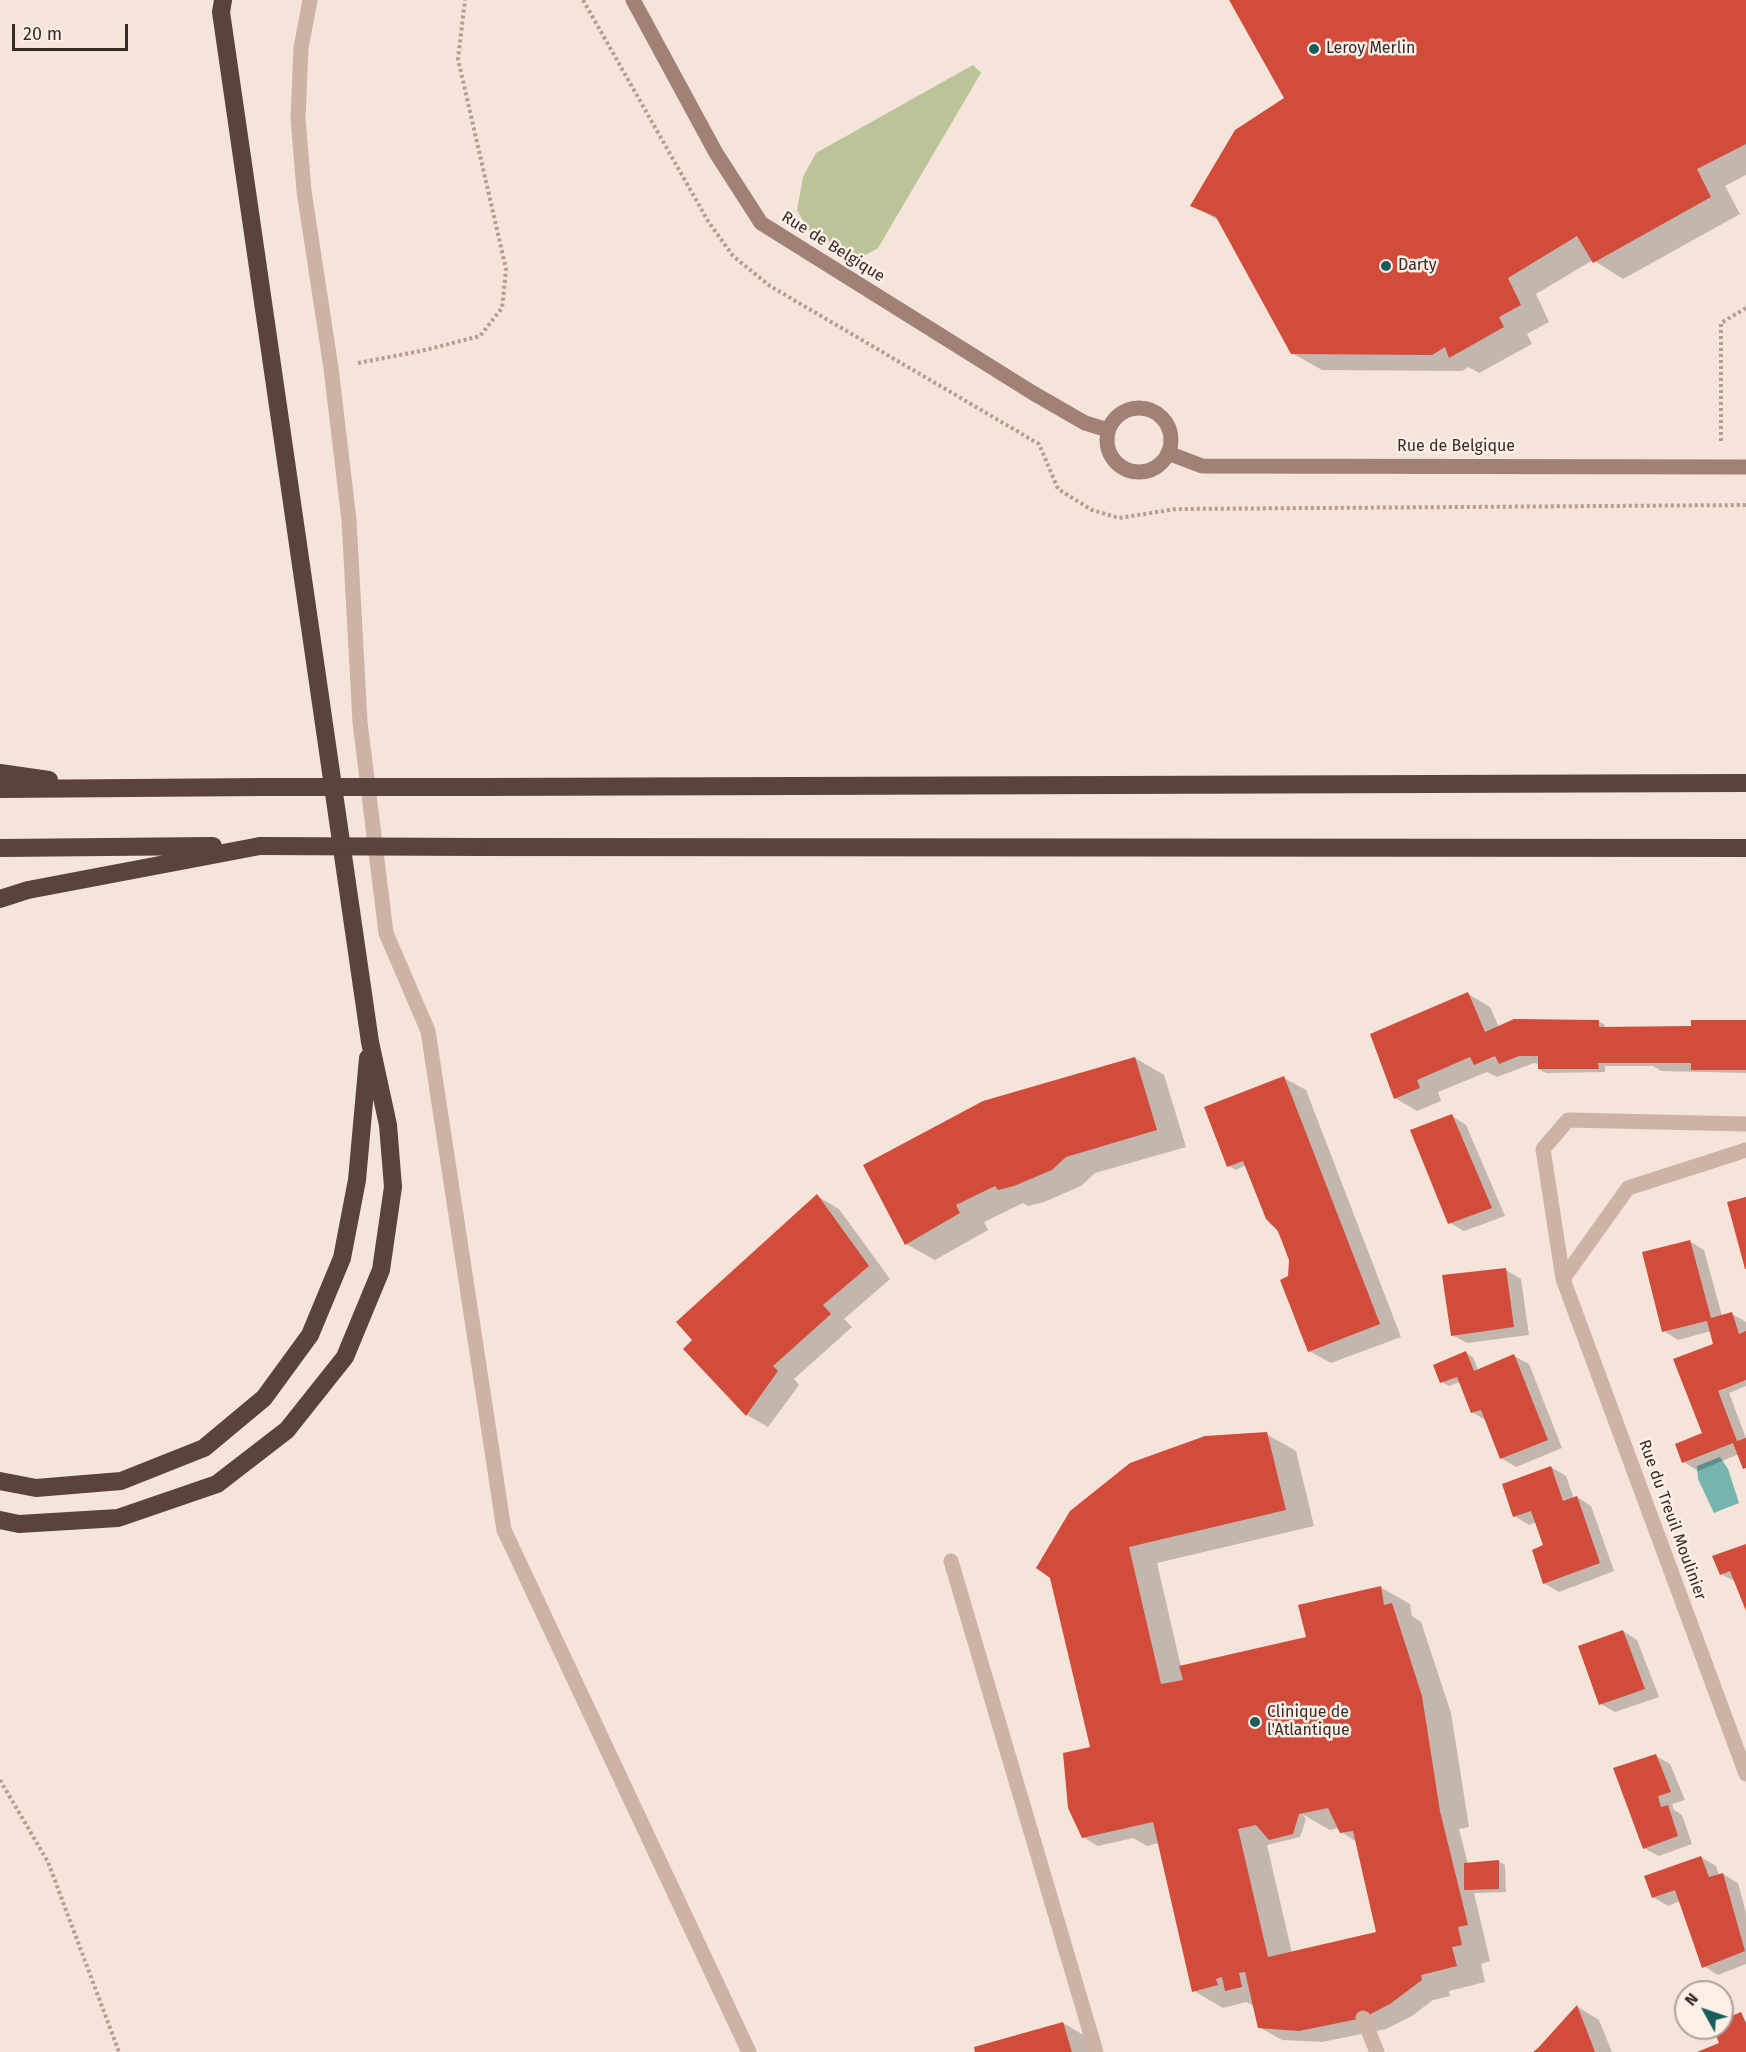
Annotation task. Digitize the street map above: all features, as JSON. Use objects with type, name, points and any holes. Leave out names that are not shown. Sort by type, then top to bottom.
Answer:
[{"type":"highway","points":[[0,1520],[19,1524],[118,1518],[217,1484],[286,1430],[345,1357],[381,1270],[393,1187],[388,1125],[370,1042],[220,4]]},
{"type":"highway","points":[[0,773],[110,789]]},
{"type":"highway","points":[[0,789],[1746,783]]},
{"type":"highway","points":[[0,899],[28,890],[260,846]]},
{"type":"highway","points":[[0,848],[260,846],[1746,848]]},
{"type":"highway","points":[[0,1481],[36,1488],[122,1481],[204,1448],[264,1398],[310,1335],[342,1258],[357,1179],[370,1042]]},
{"type":"street","points":[[310,0],[301,48],[298,118],[304,191],[331,368],[349,520],[360,722],[386,933],[428,1031],[504,1530],[749,2052]]},
{"type":"street","name":"Rue de Belgique","points":[[633,0],[716,153],[761,223],[1034,393],[1085,423],[1108,430]]},
{"type":"street","points":[[1135,407],[1155,411],[1168,427],[1171,437],[1168,453],[1159,465],[1149,471],[1127,470],[1110,456],[1107,446],[1108,430],[1116,416],[1125,410],[1135,407]]},
{"type":"street","name":"Rue de Belgique","points":[[1168,453],[1202,466],[1746,467]]},
{"type":"street","name":"Rue du Treuil Moulinier","points":[[1746,1124],[1568,1120],[1543,1149],[1563,1279],[1746,1774]]},
{"type":"street","points":[[1563,1279],[1628,1188],[1746,1150]]},
{"type":"street","points":[[951,1561],[1096,2052]]},
{"type":"street","points":[[1363,2018],[1377,2052]]},
{"type":"path","points":[[331,368],[421,351],[480,336],[502,308],[506,269],[458,59],[465,0]]},
{"type":"path","points":[[583,0],[708,220],[733,256],[770,286],[1039,444],[1058,489],[1092,510],[1119,518],[1176,509],[1746,505]]},
{"type":"path","points":[[1718,505],[1721,467],[1721,323],[1746,308]]},
{"type":"path","points":[[0,1780],[48,1862],[119,2052]]},
{"type":"green space","points":[[973,65],[981,73],[878,248],[860,258],[808,230],[797,210],[803,177],[816,153]]},
{"type":"water","points":[[1720,1457],[1728,1469],[1739,1503],[1714,1513],[1698,1479],[1697,1466]]},
{"type":"building","points":[[1229,0],[1746,0],[1746,144],[1697,169],[1711,197],[1593,263],[1577,236],[1508,278],[1521,305],[1499,317],[1504,327],[1449,358],[1445,347],[1432,355],[1291,354],[1216,217],[1190,206],[1235,130],[1284,98]]},
{"type":"building","points":[[1468,992],[1485,1032],[1514,1019],[1599,1020],[1599,1027],[1691,1026],[1691,1020],[1746,1020],[1746,1070],[1691,1070],[1691,1063],[1598,1063],[1599,1069],[1538,1069],[1538,1056],[1519,1056],[1499,1064],[1495,1056],[1474,1065],[1470,1057],[1417,1080],[1420,1088],[1394,1099],[1370,1034]]},
{"type":"building","points":[[1135,1057],[1157,1130],[1066,1157],[1052,1170],[1014,1186],[998,1190],[995,1186],[956,1205],[960,1213],[905,1245],[863,1165],[983,1101]]},
{"type":"building","points":[[1284,1076],[1380,1324],[1308,1352],[1280,1280],[1288,1276],[1289,1260],[1278,1231],[1266,1219],[1243,1161],[1227,1167],[1204,1107]]},
{"type":"building","points":[[1452,1114],[1492,1208],[1448,1224],[1410,1130]]},
{"type":"building","points":[[817,1194],[869,1266],[823,1305],[831,1314],[773,1366],[778,1371],[746,1416],[683,1349],[692,1340],[676,1322]]},
{"type":"building","points":[[1746,1197],[1746,1269],[1745,1269],[1727,1202]]},
{"type":"building","points":[[1690,1240],[1711,1318],[1732,1312],[1739,1334],[1746,1331],[1746,1380],[1718,1391],[1737,1441],[1746,1438],[1746,1468],[1743,1469],[1733,1443],[1682,1463],[1675,1444],[1702,1433],[1673,1359],[1713,1344],[1707,1321],[1662,1332],[1642,1252]]},
{"type":"building","points":[[1506,1268],[1514,1327],[1451,1336],[1442,1275]]},
{"type":"building","points":[[1466,1351],[1474,1371],[1514,1354],[1548,1440],[1500,1459],[1481,1410],[1471,1413],[1457,1377],[1440,1383],[1433,1365]]},
{"type":"building","name":"Clinique de l'Atlantique","points":[[1267,1432],[1286,1510],[1129,1547],[1161,1684],[1183,1680],[1179,1666],[1306,1637],[1298,1605],[1381,1586],[1384,1605],[1392,1603],[1422,1696],[1440,1811],[1468,1925],[1458,1927],[1462,1945],[1452,1947],[1457,1966],[1421,1975],[1422,1980],[1390,2004],[1363,2018],[1299,2031],[1258,2028],[1245,1972],[1239,1973],[1242,1987],[1225,1991],[1222,1977],[1216,1979],[1218,1985],[1192,1992],[1153,1822],[1082,1838],[1068,1808],[1063,1753],[1090,1747],[1050,1578],[1036,1568],[1070,1511],[1130,1463],[1205,1436]],"holes":[[[1328,1808],[1340,1833],[1353,1831],[1376,1932],[1268,1957],[1238,1829],[1256,1825],[1269,1840],[1293,1834],[1299,1814]]]},
{"type":"building","points":[[1551,1466],[1563,1501],[1577,1496],[1600,1563],[1543,1584],[1532,1550],[1543,1545],[1531,1511],[1513,1517],[1502,1484]]},
{"type":"building","points":[[1746,1544],[1746,1611],[1730,1571],[1720,1575],[1712,1556]]},
{"type":"building","points":[[1623,1630],[1645,1689],[1599,1705],[1578,1646]]},
{"type":"building","points":[[1656,1754],[1671,1792],[1658,1796],[1661,1807],[1668,1805],[1678,1836],[1643,1849],[1613,1768]]},
{"type":"building","points":[[1701,1856],[1709,1877],[1723,1873],[1745,1951],[1702,1968],[1675,1890],[1652,1898],[1644,1876]]},
{"type":"building","points":[[1499,1860],[1499,1889],[1464,1890],[1464,1863]]},
{"type":"building","points":[[1577,2005],[1595,2052],[1533,2052],[1538,2048]]},
{"type":"building","points":[[1741,2012],[1746,2023],[1746,2052],[1697,2052],[1719,2043],[1718,2040],[1734,2040],[1734,2015]]},
{"type":"building","points":[[1063,2022],[1072,2052],[975,2052],[974,2047]]},
{"type":"place","name":"Leroy Merlin","points":[[1314,49]]},
{"type":"place","name":"Darty","points":[[1386,266]]},
{"type":"place","name":"Clinique de l'Atlantique","points":[[1255,1722]]}]
